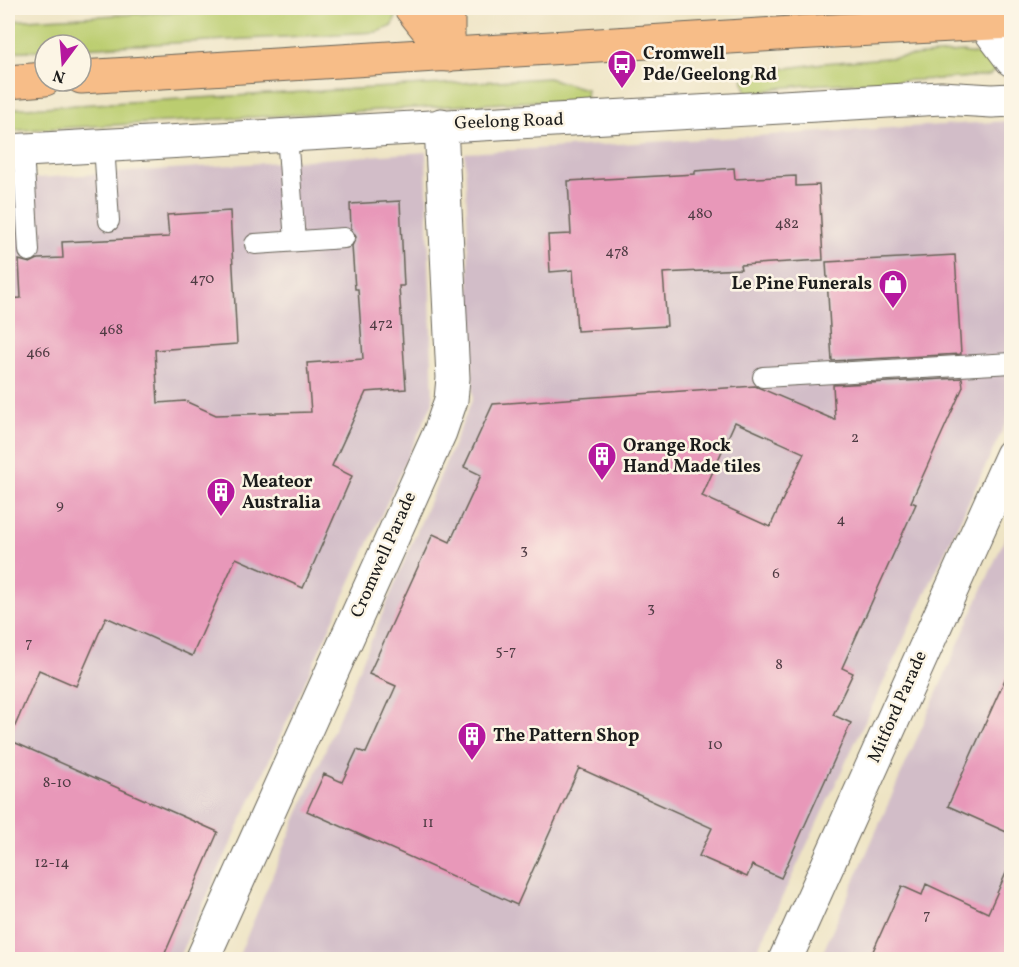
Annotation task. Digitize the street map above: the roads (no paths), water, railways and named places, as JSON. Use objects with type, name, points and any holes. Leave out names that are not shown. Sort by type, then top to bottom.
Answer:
[{"type":"highway","points":[[411,8],[448,55]]},
{"type":"highway","points":[[448,8],[448,55]]},
{"type":"highway","points":[[93,76],[793,33],[998,23]]},
{"type":"highway","points":[[8,82],[33,81]]},
{"type":"street","points":[[998,23],[1011,60]]},
{"type":"street","name":"Geelong Road","points":[[15,151],[941,98],[1011,100]]},
{"type":"street","name":"Cromwell Parade","points":[[202,960],[440,432],[451,400],[453,378],[441,125]]},
{"type":"street","name":"Mitford Parade","points":[[785,960],[1011,455]]},
{"type":"lane","points":[[287,135],[295,241]]},
{"type":"lane","points":[[104,145],[109,221]]},
{"type":"lane","points":[[15,151],[29,251]]},
{"type":"lane","points":[[255,244],[344,238]]},
{"type":"lane","points":[[763,377],[1011,363]]},
{"type":"place","name":"Cromwell Pde/Geelong Rd","points":[[622,90]]},
{"type":"place","name":"Le Pine Funerals","points":[[893,310]]},
{"type":"place","name":"Orange Rock Hand Made tiles","points":[[602,482]]},
{"type":"place","name":"Meateor Australia","points":[[221,518]]},
{"type":"place","name":"The Pattern Shop","points":[[472,762]]}]
